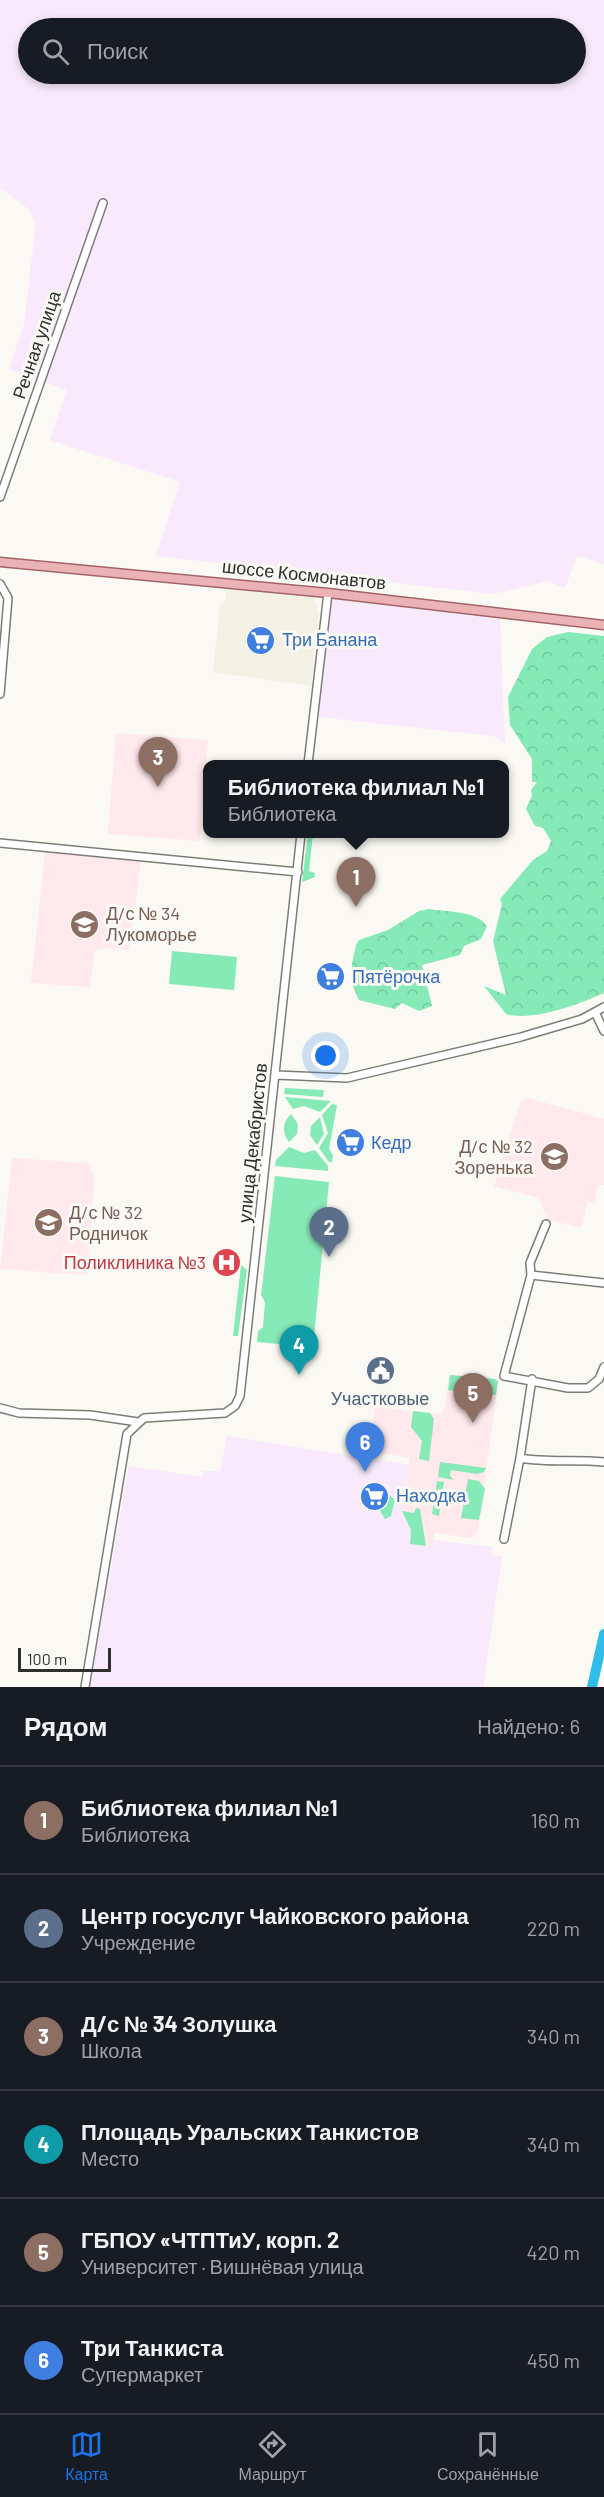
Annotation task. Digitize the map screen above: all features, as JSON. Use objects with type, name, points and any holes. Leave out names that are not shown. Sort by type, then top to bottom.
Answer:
[{"type":"main road","name":"шоссе Космонавтов","points":[[0,562],[328,593],[604,625]]},
{"type":"street","name":"Речная улица","points":[[0,497],[103,203]]},
{"type":"street","points":[[0,584],[8,598],[0,694]]},
{"type":"street","points":[[309,760],[328,593]]},
{"type":"street","name":"улица Декабристов","points":[[0,1408],[20,1413],[90,1415],[138,1422],[144,1418],[225,1413],[235,1406],[240,1396],[301,838]]},
{"type":"street","points":[[0,843],[298,872]]},
{"type":"street","points":[[276,1075],[347,1078],[521,1037],[582,1019],[604,1007]]},
{"type":"street","points":[[596,1012],[604,1031]]},
{"type":"street","points":[[546,1224],[530,1263],[531,1275],[504,1376],[532,1379],[568,1388],[588,1388],[599,1379],[604,1367]]},
{"type":"street","points":[[531,1275],[604,1283]]},
{"type":"street","points":[[504,1539],[532,1379]]},
{"type":"street","points":[[85,1687],[127,1434],[138,1422]]},
{"type":"street","points":[[520,1458],[548,1463],[581,1460],[604,1462]]},
{"type":"shaded area","points":[[0,0],[604,0],[604,564],[577,556],[565,588],[547,581],[493,594],[156,556],[180,482],[50,440],[67,390],[9,369],[24,324],[36,222],[27,208],[0,188]]},
{"type":"shaded area","points":[[227,585],[312,593],[319,614],[311,686],[213,672],[220,606],[225,602]]},
{"type":"shaded area","points":[[332,598],[500,619],[505,744],[494,736],[317,717]]},
{"type":"shaded area","points":[[116,733],[208,740],[206,760],[203,760],[200,841],[108,834]]},
{"type":"shaded area","name":"Д/с № 34 Лукоморье","points":[[45,852],[141,861],[129,950],[104,948],[94,951],[90,987],[31,983]]},
{"type":"shaded area","name":"Д/с № 32 Зоренька","points":[[528,1098],[604,1119],[604,1185],[598,1185],[595,1203],[587,1201],[582,1228],[549,1220],[538,1198],[494,1186],[520,1103]]},
{"type":"shaded area","name":"Д/с № 32 Родничок","points":[[12,1158],[89,1163],[94,1179],[87,1275],[0,1269]]},
{"type":"shaded area","points":[[450,1375],[498,1381],[478,1532],[471,1538],[434,1533],[432,1546],[410,1544],[411,1530],[402,1511],[410,1458],[369,1449],[375,1407],[440,1414],[445,1407]]},
{"type":"shaded area","points":[[227,1436],[409,1465],[402,1511],[411,1530],[410,1544],[431,1546],[432,1540],[492,1547],[492,1555],[502,1556],[483,1687],[90,1687],[129,1466],[203,1477],[203,1471],[220,1471]]},
{"type":"green space","points":[[568,632],[604,636],[604,993],[556,1011],[517,1016],[506,1014],[484,986],[506,995],[493,941],[502,904],[500,899],[533,860],[547,851],[551,841],[543,828],[535,826],[526,809],[532,796],[531,790],[537,782],[532,782],[532,759],[510,725],[508,697],[532,649],[547,637]]},
{"type":"green space","points":[[308,838],[313,838],[309,871],[315,873],[315,877],[302,882]]},
{"type":"green space","points":[[429,909],[468,914],[487,926],[481,939],[464,946],[460,955],[422,965],[432,1006],[419,1011],[402,1003],[395,1009],[359,1000],[352,984],[352,964],[359,940],[388,930],[419,911]]},
{"type":"green space","points":[[172,951],[237,957],[234,990],[169,984]]},
{"type":"green space","points":[[285,1088],[324,1090],[323,1097],[284,1094]]},
{"type":"green space","points":[[285,1097],[331,1101],[320,1112],[304,1106],[293,1109]]},
{"type":"green space","points":[[332,1104],[337,1105],[329,1149],[333,1155],[332,1162],[329,1162],[319,1148],[328,1133],[322,1115]]},
{"type":"green space","points":[[291,1114],[298,1124],[297,1134],[289,1142],[284,1127]]},
{"type":"green space","points":[[320,1117],[324,1134],[317,1145],[310,1135],[311,1126]]},
{"type":"green space","points":[[289,1147],[304,1153],[315,1150],[328,1166],[328,1171],[275,1166],[276,1160]]},
{"type":"green space","points":[[275,1176],[329,1182],[313,1347],[257,1342],[258,1331],[263,1327],[265,1302],[261,1295]]},
{"type":"green space","points":[[241,1265],[247,1270],[238,1336],[233,1336]]},
{"type":"green space","points":[[450,1375],[495,1379],[498,1381],[496,1395],[448,1390]]},
{"type":"green space","points":[[413,1411],[430,1413],[434,1419],[429,1461],[419,1459],[422,1441],[411,1427]]},
{"type":"green space","points":[[440,1462],[486,1468],[484,1472],[477,1474],[451,1470],[450,1476],[454,1480],[438,1477]]},
{"type":"green space","points":[[468,1479],[479,1481],[485,1489],[479,1520],[461,1518]]},
{"type":"green space","points":[[437,1481],[444,1482],[439,1516],[432,1514]]},
{"type":"green space","points":[[386,1492],[395,1500],[391,1516],[385,1519],[380,1511]]},
{"type":"green space","points":[[416,1508],[420,1509],[426,1546],[410,1544],[411,1530],[402,1511],[414,1513]]},
{"type":"waterway","points":[[592,1687],[604,1634]]},
{"type":"place","name":"Три Банана","points":[[261,640]]},
{"type":"place","name":"Д/с № 34 Золушка","points":[[158,787]]},
{"type":"place","name":"Библиотека филиал №1","points":[[356,907]]},
{"type":"place","name":"Д/с № 34 Лукоморье","points":[[85,924]]},
{"type":"place","name":"Пятёрочка","points":[[331,977]]},
{"type":"place","name":"Кедр","points":[[350,1143]]},
{"type":"place","name":"Д/с № 32 Зоренька","points":[[554,1157]]},
{"type":"place","name":"Д/с № 32 Родничок","points":[[48,1223]]},
{"type":"place","name":"Центр госуслуг Чайковского района","points":[[329,1257]]},
{"type":"place","name":"Поликлиника №3","points":[[227,1263]]},
{"type":"place","name":"Участковые","points":[[380,1370]]},
{"type":"place","name":"Площадь Уральских Танкистов","points":[[299,1375]]},
{"type":"place","name":"ГБПОУ «ЧТПТиУ, корп. 2","points":[[473,1423]]},
{"type":"place","name":"Три Танкиста","points":[[365,1472]]},
{"type":"place","name":"Находка","points":[[375,1496]]}]
